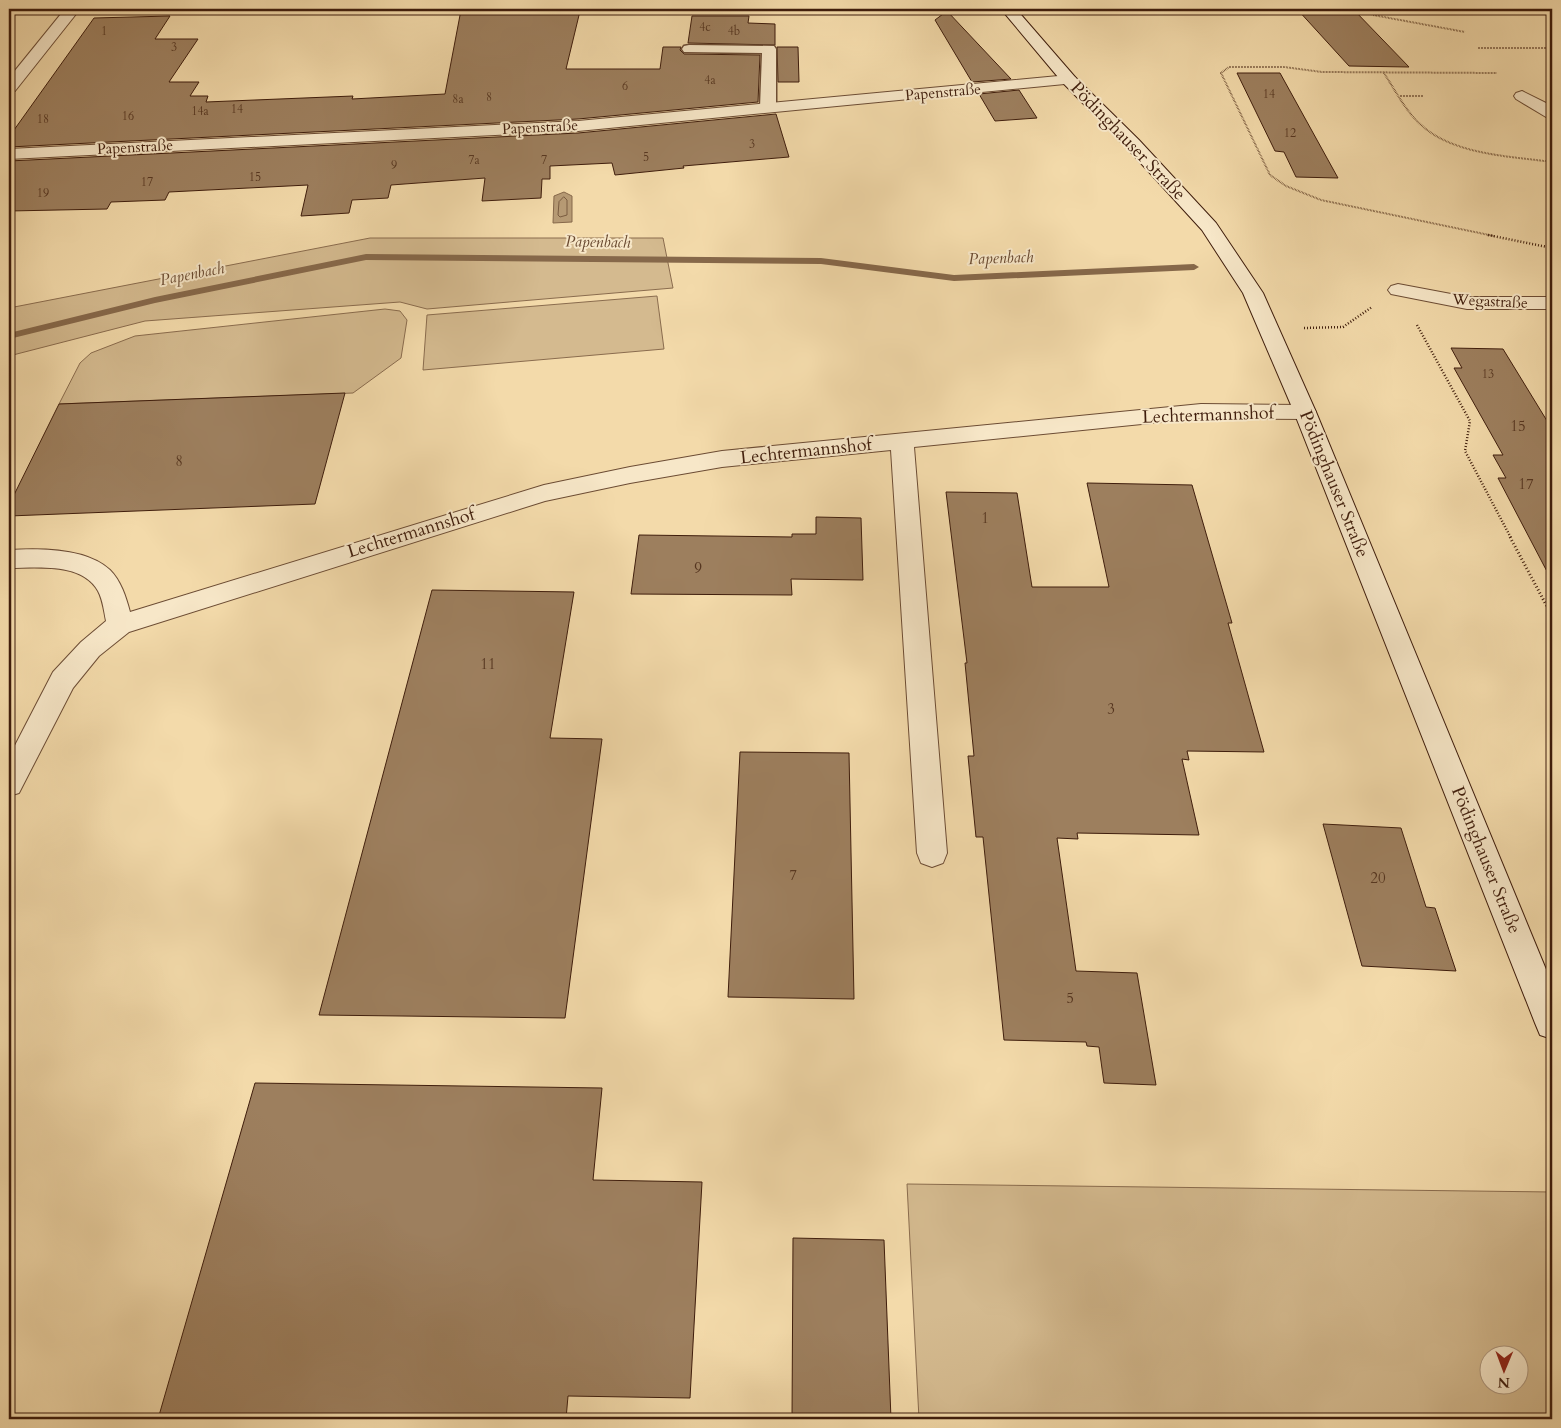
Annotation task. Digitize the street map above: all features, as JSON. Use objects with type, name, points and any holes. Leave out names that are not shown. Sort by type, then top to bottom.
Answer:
[{"type":"street","points":[[9,88],[73,9]]},
{"type":"street","name":"Pödinghauser Straße","points":[[1009,9],[1069,80],[1133,144],[1209,227],[1253,293],[1305,412],[1552,1023]]},
{"type":"street","name":"Papenstraße","points":[[9,154],[578,126],[1069,80]]},
{"type":"street","points":[[1522,96],[1552,113]]},
{"type":"street","name":"Wegastraße","points":[[1398,290],[1467,303],[1552,303]]},
{"type":"street","name":"Lechtermannshof","points":[[9,784],[63,680],[90,650],[120,625],[384,541],[544,493],[630,475],[722,459],[1201,411],[1305,412]]},
{"type":"street","points":[[902,441],[932,853]]},
{"type":"street","points":[[9,559],[31,558],[82,564],[98,575],[109,587],[120,625]]},
{"type":"lane","points":[[688,49],[769,49],[768,108]]},
{"type":"path","points":[[1367,9],[1373,15],[1465,32]]},
{"type":"path","points":[[1478,48],[1552,48]]},
{"type":"path","points":[[1497,73],[1322,72],[1284,66],[1229,67],[1221,73],[1270,175],[1286,186],[1321,200],[1552,248]]},
{"type":"path","points":[[1384,72],[1419,123],[1438,138],[1454,145],[1552,162]]},
{"type":"path","points":[[1400,96],[1423,96]]},
{"type":"path","points":[[1270,329],[1343,327],[1398,290],[1470,421],[1465,451],[1552,616]]},
{"type":"shaded area","points":[[370,238],[663,238],[673,288],[427,309],[400,302],[145,321],[9,356],[9,308]]},
{"type":"shaded area","points":[[657,296],[664,349],[423,370],[427,315]]},
{"type":"shaded area","points":[[385,309],[400,311],[407,320],[401,358],[353,393],[59,404],[80,363],[91,353],[135,336]]},
{"type":"shaded area","points":[[907,1184],[1552,1192],[1552,1419],[919,1419]]},
{"type":"water","points":[[564,192],[572,196],[572,222],[553,223],[554,196]]},
{"type":"building","points":[[566,9],[580,11],[566,69],[660,69],[663,47],[681,47],[680,50],[684,54],[760,55],[758,102],[578,119],[9,147],[9,137],[94,18],[170,16],[155,39],[198,39],[169,82],[199,82],[190,96],[208,96],[206,102],[353,96],[352,99],[445,94],[461,10]]},
{"type":"building","points":[[1297,9],[1353,9],[1409,67],[1349,66]]},
{"type":"building","points":[[947,11],[1011,79],[972,82],[935,20]]},
{"type":"building","points":[[692,16],[749,16],[748,23],[775,24],[775,45],[688,43]]},
{"type":"building","points":[[777,47],[798,47],[799,82],[778,82]]},
{"type":"building","points":[[1237,73],[1280,73],[1338,178],[1296,177],[1284,152],[1275,151]]},
{"type":"building","points":[[1019,90],[1037,118],[995,121],[979,94]]},
{"type":"building","points":[[776,114],[789,157],[683,166],[684,168],[615,175],[612,163],[550,166],[550,179],[542,179],[541,198],[482,201],[485,178],[391,185],[388,198],[352,200],[349,213],[301,216],[308,185],[169,192],[165,200],[111,202],[107,209],[9,211],[9,161],[578,133]]},
{"type":"building","points":[[1451,348],[1503,349],[1552,429],[1552,581],[1498,478],[1506,478],[1493,455],[1503,455],[1454,368],[1462,368]]},
{"type":"building","points":[[345,393],[315,504],[9,516],[9,505],[59,404]]},
{"type":"building","points":[[1087,483],[1192,485],[1232,623],[1228,623],[1264,752],[1187,751],[1189,760],[1182,759],[1199,835],[1077,833],[1078,839],[1057,838],[1076,971],[1137,973],[1156,1085],[1104,1083],[1099,1047],[1087,1046],[1086,1042],[1004,1040],[983,837],[976,837],[968,756],[974,756],[965,663],[967,663],[946,492],[1017,493],[1032,587],[1109,587]]},
{"type":"building","points":[[816,517],[861,518],[863,580],[791,579],[792,595],[631,594],[639,535],[792,537],[792,534],[816,534]]},
{"type":"building","points":[[432,590],[574,592],[550,738],[602,739],[565,1018],[319,1015]]},
{"type":"building","points":[[740,752],[849,753],[854,999],[728,997]]},
{"type":"building","points":[[1323,824],[1401,828],[1426,907],[1435,908],[1456,971],[1362,966]]},
{"type":"building","points":[[255,1083],[602,1088],[593,1180],[702,1182],[690,1398],[568,1396],[566,1419],[158,1419]]},
{"type":"building","points":[[793,1238],[884,1240],[891,1419],[792,1419]]},
{"type":"waterway","name":"Papenbach","points":[[9,336],[155,300],[366,257],[821,261],[954,278],[1194,267]]}]
